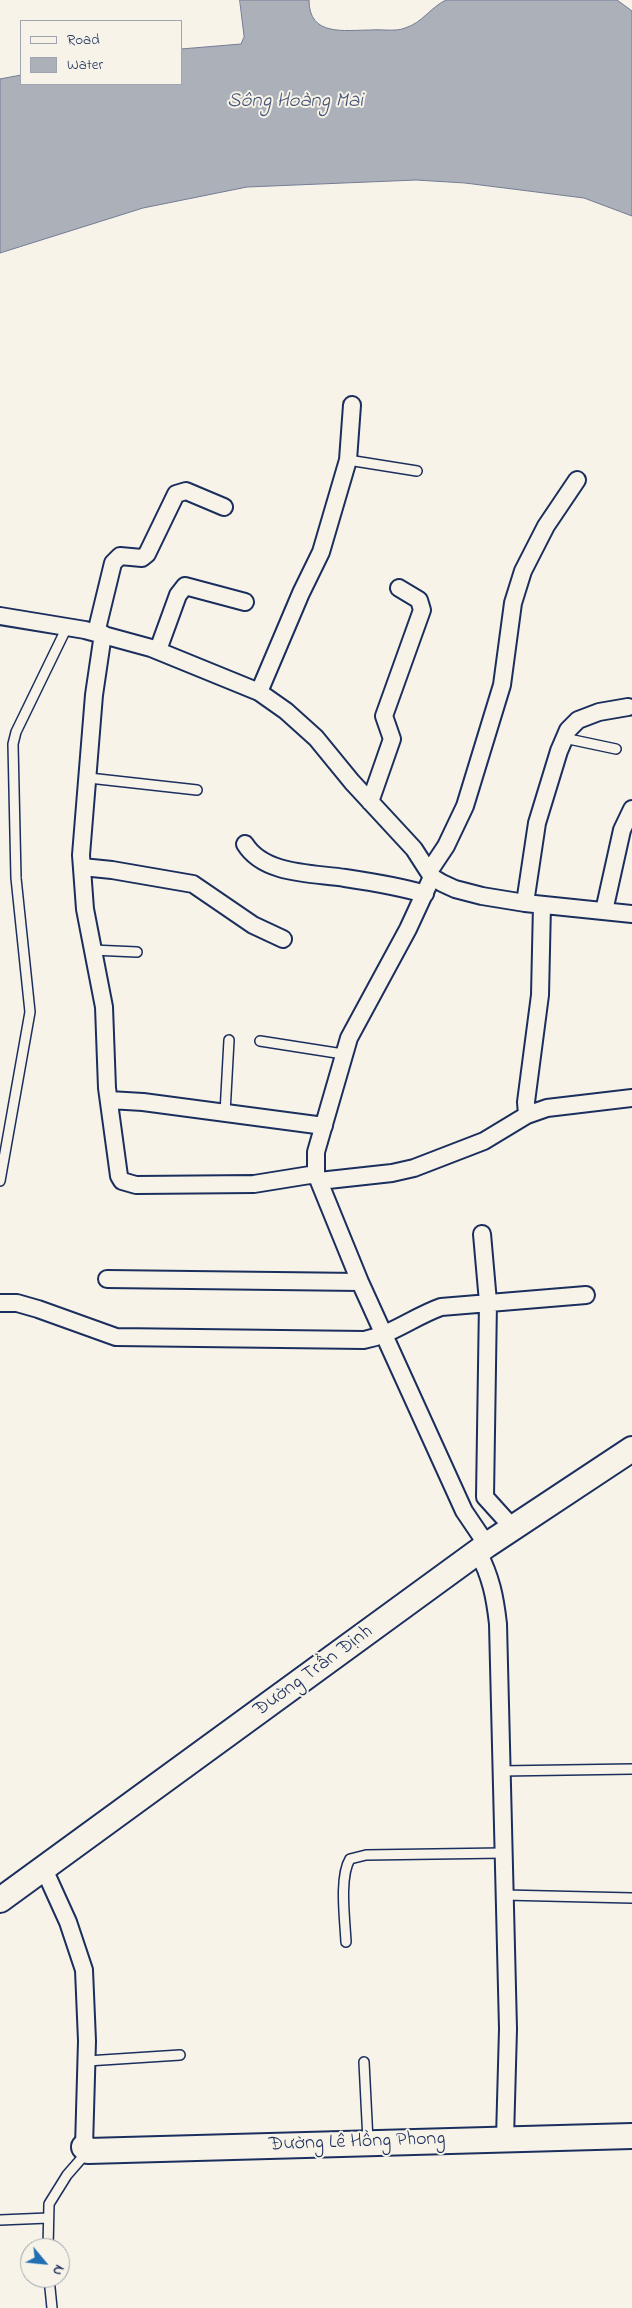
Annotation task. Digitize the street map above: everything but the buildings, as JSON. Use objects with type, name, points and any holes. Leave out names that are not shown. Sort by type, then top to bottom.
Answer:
[{"type":"main road","name":"Đường Trần Định","points":[[0,1900],[482,1549],[632,1449]]},
{"type":"main road","name":"Đường Lê Hồng Phong","points":[[86,2149],[632,2136]]},
{"type":"street","points":[[259,692],[301,592],[321,552],[348,460],[352,405]]},
{"type":"street","points":[[505,2138],[508,2029],[495,1594],[482,1549],[360,1282],[317,1178],[316,1152],[349,1038],[408,930],[425,894],[431,874],[465,806],[502,685],[512,609],[520,578],[546,526],[577,480]]},
{"type":"street","points":[[224,507],[186,490],[176,494],[147,554],[142,558],[120,556],[113,562],[98,618],[99,634],[89,778],[83,826],[82,867],[85,909],[104,1007],[109,1100],[117,1171],[122,1181],[128,1183],[254,1184],[392,1173],[414,1168],[484,1141],[528,1115],[556,1106],[632,1098]]},
{"type":"street","points":[[158,650],[178,595],[184,586],[245,602]]},
{"type":"street","points":[[370,802],[392,739],[384,716],[422,610],[419,600],[399,588]]},
{"type":"street","points":[[0,616],[67,627],[158,650],[259,692],[286,711],[316,738],[370,802],[414,849],[431,874],[455,889],[525,903],[632,914]]},
{"type":"street","points":[[525,903],[536,823],[564,738],[572,724],[578,720],[599,712],[628,707]]},
{"type":"street","points":[[604,911],[622,830],[632,809]]},
{"type":"street","points":[[245,844],[250,852],[262,861],[282,868],[400,887],[425,894]]},
{"type":"street","points":[[82,867],[112,870],[193,884],[253,925],[282,939]]},
{"type":"street","points":[[528,1115],[526,1102],[540,995],[542,905]]},
{"type":"street","points":[[109,1100],[143,1102],[324,1126]]},
{"type":"street","points":[[482,1234],[488,1302],[485,1497],[513,1528]]},
{"type":"street","points":[[106,1279],[360,1282]]},
{"type":"street","points":[[0,1303],[17,1303],[38,1309],[116,1337],[364,1340],[385,1335],[426,1312],[441,1307],[586,1296]]},
{"type":"street","points":[[44,1869],[68,1922],[84,1970],[87,1998],[86,2149]]},
{"type":"lane","points":[[348,460],[417,471]]},
{"type":"lane","points":[[0,1180],[30,1012],[16,878],[13,744],[16,732],[67,627]]},
{"type":"lane","points":[[564,738],[616,749]]},
{"type":"lane","points":[[89,778],[197,790]]},
{"type":"lane","points":[[92,950],[138,952]]},
{"type":"lane","points":[[225,1113],[230,1040]]},
{"type":"lane","points":[[260,1041],[343,1054]]},
{"type":"lane","points":[[501,1771],[632,1769]]},
{"type":"lane","points":[[346,1942],[344,1886],[346,1870],[350,1859],[366,1855],[503,1853]]},
{"type":"lane","points":[[504,1895],[632,1898]]},
{"type":"lane","points":[[87,2061],[180,2055]]},
{"type":"lane","points":[[364,2062],[368,2142]]},
{"type":"lane","points":[[48,2238],[49,2204],[86,2149]]},
{"type":"lane","points":[[0,2220],[48,2218]]},
{"type":"lane","points":[[50,2288],[52,2308]]},
{"type":"water","name":"Sông Hoàng Mai","points":[[240,0],[309,0],[311,12],[321,26],[350,31],[393,30],[411,26],[446,0],[617,0],[632,11],[632,216],[584,198],[465,183],[416,180],[247,187],[143,208],[0,253],[0,79],[20,75],[20,85],[182,85],[182,49],[241,44],[244,37]]}]
